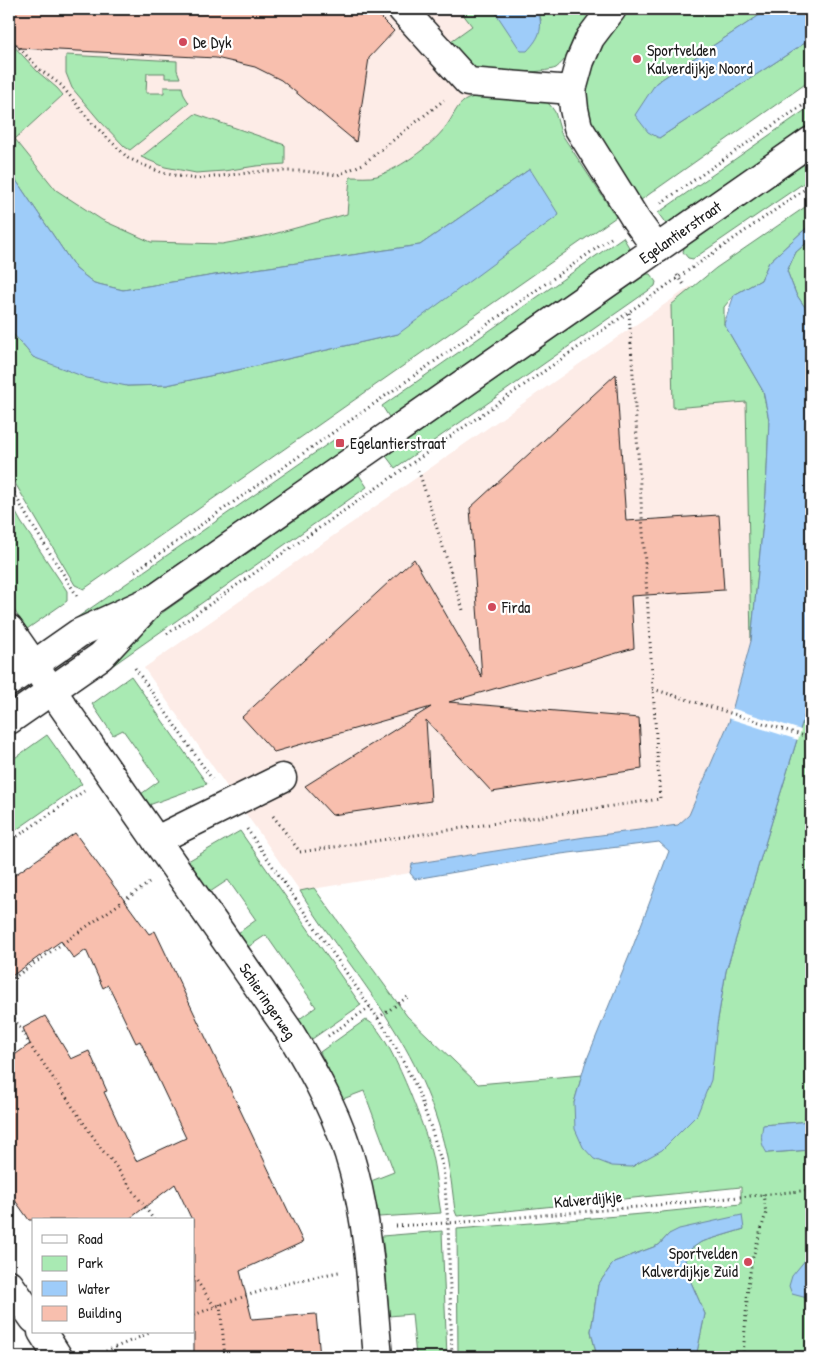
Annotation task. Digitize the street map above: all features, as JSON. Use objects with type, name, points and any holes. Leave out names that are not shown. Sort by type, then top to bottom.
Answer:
[{"type":"main road","points":[[402,9],[468,82],[572,90]]},
{"type":"main road","points":[[612,9],[590,38],[580,61],[572,90],[574,109],[578,127],[636,220],[657,249]]},
{"type":"main road","name":"Egelantierstraat","points":[[9,682],[79,633],[156,598],[811,141]]},
{"type":"main road","name":"Egelantierstraat","points":[[9,720],[101,656],[156,598]]},
{"type":"main road","points":[[9,628],[34,664]]},
{"type":"main road","name":"Schieringerweg","points":[[34,664],[289,1031],[327,1099],[340,1128],[354,1170],[366,1228],[378,1357]]},
{"type":"main road","points":[[157,842],[169,834],[282,778]]},
{"type":"main road","points":[[9,1284],[32,1316]]},
{"type":"main road","points":[[43,1334],[58,1357]]},
{"type":"path","points":[[9,37],[39,70],[61,85],[92,123],[128,158],[162,173],[196,179],[264,171],[303,171],[338,175],[363,164],[468,82]]},
{"type":"path","points":[[133,572],[636,220],[811,100]]},
{"type":"path","points":[[160,639],[811,185]]},
{"type":"path","points":[[678,277],[684,285]]},
{"type":"path","points":[[255,792],[300,852],[660,799],[628,312]]},
{"type":"path","points":[[418,471],[462,610]]},
{"type":"path","points":[[9,484],[29,520],[81,602]]},
{"type":"path","points":[[135,668],[378,1018],[416,1086],[443,1167],[448,1222],[452,1357]]},
{"type":"path","points":[[653,688],[811,738]]},
{"type":"path","points":[[9,842],[109,773]]},
{"type":"path","points":[[9,981],[151,881]]},
{"type":"path","points":[[378,1018],[409,996]]},
{"type":"path","points":[[303,1054],[370,1007]]},
{"type":"path","points":[[9,1010],[35,1053],[102,1150],[153,1218]]},
{"type":"path","name":"Kalverdijkje","points":[[366,1228],[627,1208],[811,1190]]},
{"type":"path","points":[[743,1357],[748,1286],[752,1260],[766,1213],[763,1194]]},
{"type":"path","points":[[195,1315],[214,1306],[277,1286],[341,1271]]},
{"type":"path","points":[[195,1278],[214,1306]]},
{"type":"path","points":[[220,1304],[225,1357]]},
{"type":"path","points":[[92,1357],[147,1334]]},
{"type":"shaded area","points":[[9,9],[493,9],[522,118],[548,158],[123,290],[9,170]]},
{"type":"shaded area","name":"Firda","points":[[691,286],[716,327],[763,391],[751,641],[729,722],[689,815],[678,825],[585,837],[412,864],[410,873],[300,891],[144,668]]},
{"type":"green space","points":[[459,9],[493,9],[524,51],[541,20],[538,9],[769,9],[656,83],[659,138],[811,39],[811,80],[641,200],[593,130],[587,112],[586,92],[589,75],[567,57],[556,68],[550,70],[504,73],[478,70],[467,61],[451,41],[472,26]]},
{"type":"green space","points":[[9,41],[63,95],[15,139],[56,190],[102,220],[151,242],[222,244],[270,235],[347,214],[350,177],[377,176],[407,161],[436,138],[462,103],[468,99],[484,96],[544,100],[550,105],[555,112],[561,133],[616,217],[84,589],[75,585],[9,473],[9,329],[33,357],[127,386],[167,385],[398,334],[530,169],[420,245],[123,290],[94,283],[76,269],[9,170]]},
{"type":"green space","points":[[66,55],[177,61],[177,70],[180,78],[165,78],[165,73],[147,73],[146,93],[164,93],[164,87],[182,87],[189,103],[130,150],[99,120],[72,88],[66,73]]},
{"type":"green space","points":[[811,106],[811,123],[666,224],[658,213]]},
{"type":"green space","points":[[195,114],[285,145],[285,164],[196,173],[165,167],[141,157]]},
{"type":"green space","points":[[811,159],[811,178],[693,259],[688,258],[683,252],[684,248]]},
{"type":"green space","points":[[811,203],[811,225],[769,262],[761,280],[734,295],[724,307],[724,324],[763,391],[769,420],[766,493],[751,641],[746,402],[673,408],[671,305],[716,268]]},
{"type":"green space","points":[[623,237],[630,249],[389,417],[382,406]]},
{"type":"green space","points":[[811,239],[811,316],[796,294],[787,271],[796,252]]},
{"type":"green space","points":[[647,274],[650,274],[656,282],[655,286],[395,468],[386,456]]},
{"type":"green space","points":[[335,439],[343,450],[124,602],[78,624],[75,619]]},
{"type":"green space","points":[[359,475],[367,487],[109,668],[105,663],[142,627]]},
{"type":"green space","points":[[9,500],[21,522],[67,591],[67,601],[27,629],[9,603]]},
{"type":"green space","points":[[131,676],[207,784],[149,805],[141,794],[159,781],[123,730],[113,735],[92,704]]},
{"type":"green space","points":[[811,694],[811,1121],[764,1125],[767,1153],[811,1150],[811,1357],[696,1357],[705,1314],[686,1271],[685,1253],[701,1242],[744,1229],[669,1234],[659,1245],[614,1262],[598,1285],[591,1331],[597,1357],[458,1357],[457,1229],[741,1204],[741,1187],[457,1216],[446,1152],[436,1116],[414,1064],[385,1014],[300,891],[314,888],[407,1016],[478,1084],[582,1075],[574,1103],[632,1167],[643,1160],[717,1025],[726,971]]},
{"type":"green space","points":[[47,735],[82,784],[9,835],[9,762]]},
{"type":"green space","points":[[240,831],[361,1005],[312,1039],[298,1020],[316,1007],[266,935],[248,947],[238,933],[256,920],[228,880],[210,892],[188,861]]},
{"type":"green space","points":[[365,1020],[374,1025],[383,1038],[412,1099],[432,1156],[441,1213],[379,1217],[371,1181],[394,1172],[364,1091],[343,1099],[320,1052]]},
{"type":"green space","points":[[442,1231],[447,1357],[416,1357],[412,1314],[389,1316],[382,1236]]},
{"type":"water","points":[[493,9],[538,9],[540,32],[527,51],[521,51]]},
{"type":"water","points":[[769,9],[811,9],[811,39],[659,138],[648,132],[635,115],[656,83]]},
{"type":"water","points":[[530,169],[559,215],[398,334],[167,385],[127,386],[87,378],[33,357],[9,329],[9,170],[76,269],[94,283],[123,290],[420,245]]},
{"type":"water","points":[[811,225],[811,239],[796,252],[787,271],[796,294],[811,316],[811,694],[726,971],[717,1025],[711,1080],[697,1115],[662,1150],[631,1167],[612,1166],[594,1159],[583,1147],[575,1129],[574,1103],[585,1064],[632,949],[669,851],[659,842],[561,854],[415,879],[410,873],[412,864],[585,837],[678,825],[689,815],[729,722],[751,641],[766,493],[769,420],[763,391],[724,324],[734,295],[761,280],[769,262]]},
{"type":"water","points":[[811,1121],[811,1150],[767,1153],[762,1140],[763,1125]]},
{"type":"water","points":[[742,1215],[744,1229],[701,1242],[685,1253],[686,1271],[705,1314],[696,1357],[597,1357],[591,1331],[598,1285],[614,1262],[659,1245],[669,1234],[679,1229]]},
{"type":"water","points":[[811,1253],[811,1299],[792,1294],[789,1286],[792,1276]]},
{"type":"pier","points":[[731,708],[801,730],[798,740],[728,718]]},
{"type":"building","points":[[9,9],[372,9],[394,31],[369,58],[356,142],[281,80],[255,67],[216,58],[19,48],[9,36]]},
{"type":"building","points":[[616,374],[626,521],[719,515],[724,590],[631,596],[634,648],[449,702],[639,718],[642,769],[492,792],[426,720],[431,801],[332,815],[305,786],[431,707],[274,752],[242,717],[414,559],[482,677],[470,508]]},
{"type":"building","points":[[75,833],[149,934],[155,931],[303,1242],[240,1271],[252,1319],[316,1314],[320,1357],[194,1357],[195,1218],[191,1218],[175,1184],[131,1218],[32,1218],[32,1220],[29,1220],[9,1192],[9,1059],[30,1044],[23,1028],[45,1016],[71,1059],[89,1051],[107,1091],[104,1092],[136,1161],[186,1138],[140,1041],[136,1043],[108,985],[103,988],[86,950],[74,959],[61,941],[9,978],[9,879]]},
{"type":"place","name":"De Dyk","points":[[183,42]]},
{"type":"place","name":"Sportvelden Kalverdijkje Noord","points":[[637,59]]},
{"type":"place","name":"Egelantierstraat","points":[[340,443]]},
{"type":"place","name":"Firda","points":[[492,607]]},
{"type":"place","name":"Sportvelden Kalverdijkje Zuid","points":[[748,1262]]}]
